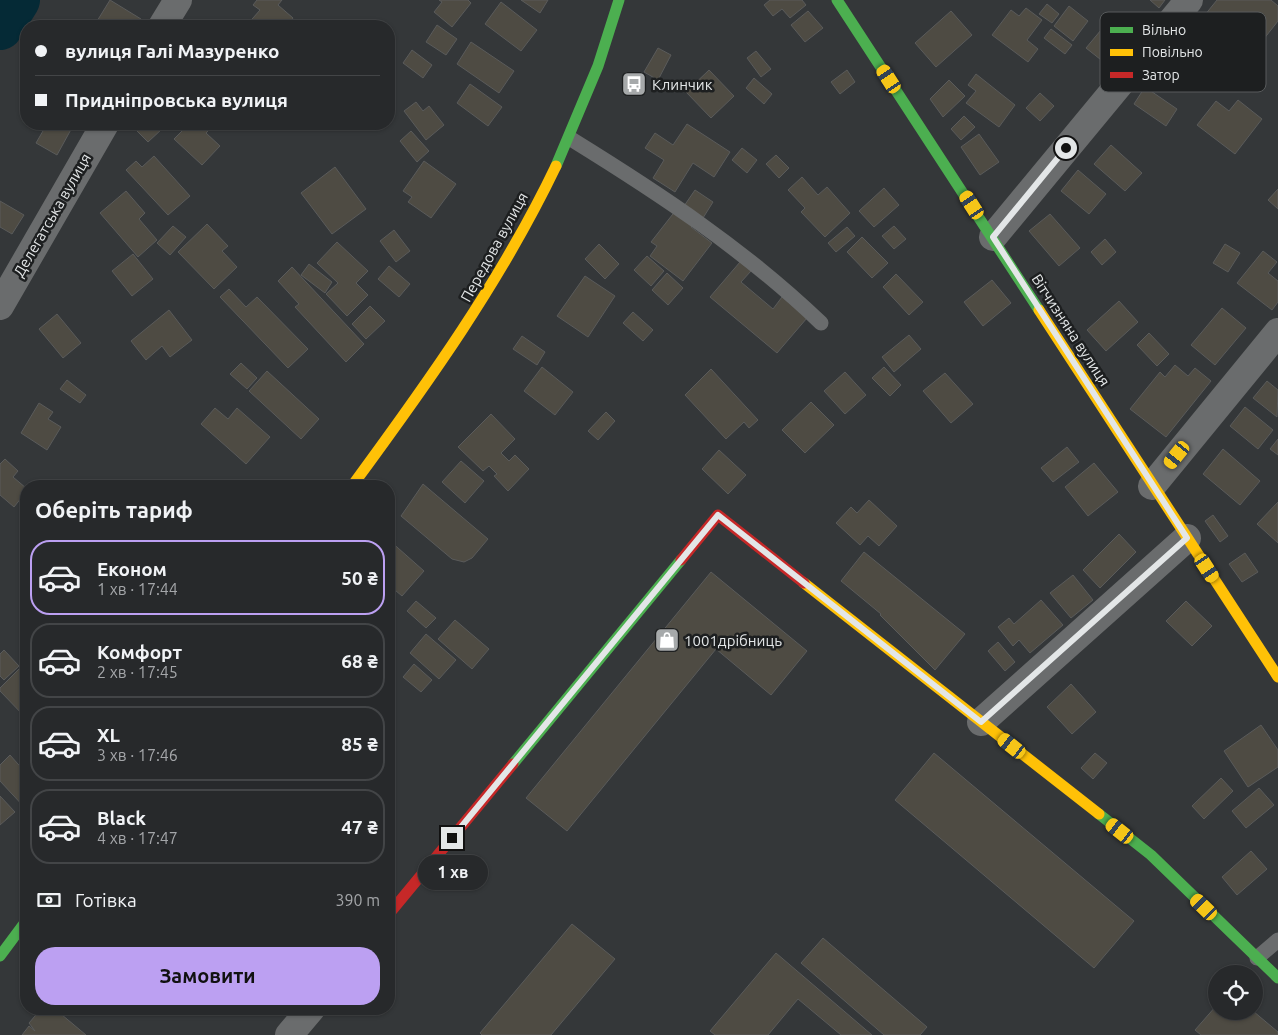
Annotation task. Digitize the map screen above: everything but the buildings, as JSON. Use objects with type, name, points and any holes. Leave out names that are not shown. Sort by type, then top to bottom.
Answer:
[{"type":"street","points":[[166,20],[178,0]]},
{"type":"street","name":"Передова вулиця","points":[[356,480],[486,295],[571,139],[607,44],[619,0]]},
{"type":"street","name":"Вітчизняна вулиця","points":[[838,0],[993,237],[1152,486],[1278,677]]},
{"type":"street","points":[[1179,12],[1189,0]]},
{"type":"street","points":[[993,237],[1113,92]]},
{"type":"street","name":"Делегатська вулиця","points":[[0,306],[102,130]]},
{"type":"street","points":[[1152,486],[1278,332]]},
{"type":"street","points":[[395,907],[718,515],[1151,855],[1278,978]]},
{"type":"street","points":[[981,722],[1187,538]]},
{"type":"street","points":[[0,956],[20,929]]},
{"type":"street","points":[[290,1035],[306,1015]]},
{"type":"lane","points":[[571,139],[695,219],[779,282],[822,323]]},
{"type":"lane","points":[[1257,958],[1278,940]]},
{"type":"waterway","points":[[0,27],[17,0]]},
{"type":"traffic: fast","points":[[556,166],[598,66],[619,0]]},
{"type":"traffic: fast","points":[[837,0],[1039,310]]},
{"type":"traffic: fast","points":[[513,764],[681,560]]},
{"type":"traffic: fast","points":[[1099,814],[1151,855],[1278,978]]},
{"type":"traffic: fast","points":[[0,956],[20,929]]},
{"type":"traffic: slow","points":[[356,480],[462,331],[535,209],[556,166]]},
{"type":"traffic: slow","points":[[1039,310],[1278,677]]},
{"type":"traffic: slow","points":[[804,583],[1099,814]]},
{"type":"traffic: jam","points":[[681,560],[718,515],[804,583]]},
{"type":"traffic: jam","points":[[395,907],[513,764]]},
{"type":"place","name":"Клинчик","points":[[634,84]]},
{"type":"place","name":"1001дрібниць","points":[[667,640]]},
{"type":"route","points":[[452,838],[718,515],[981,722],[1187,538],[993,237],[1066,148]]}]
